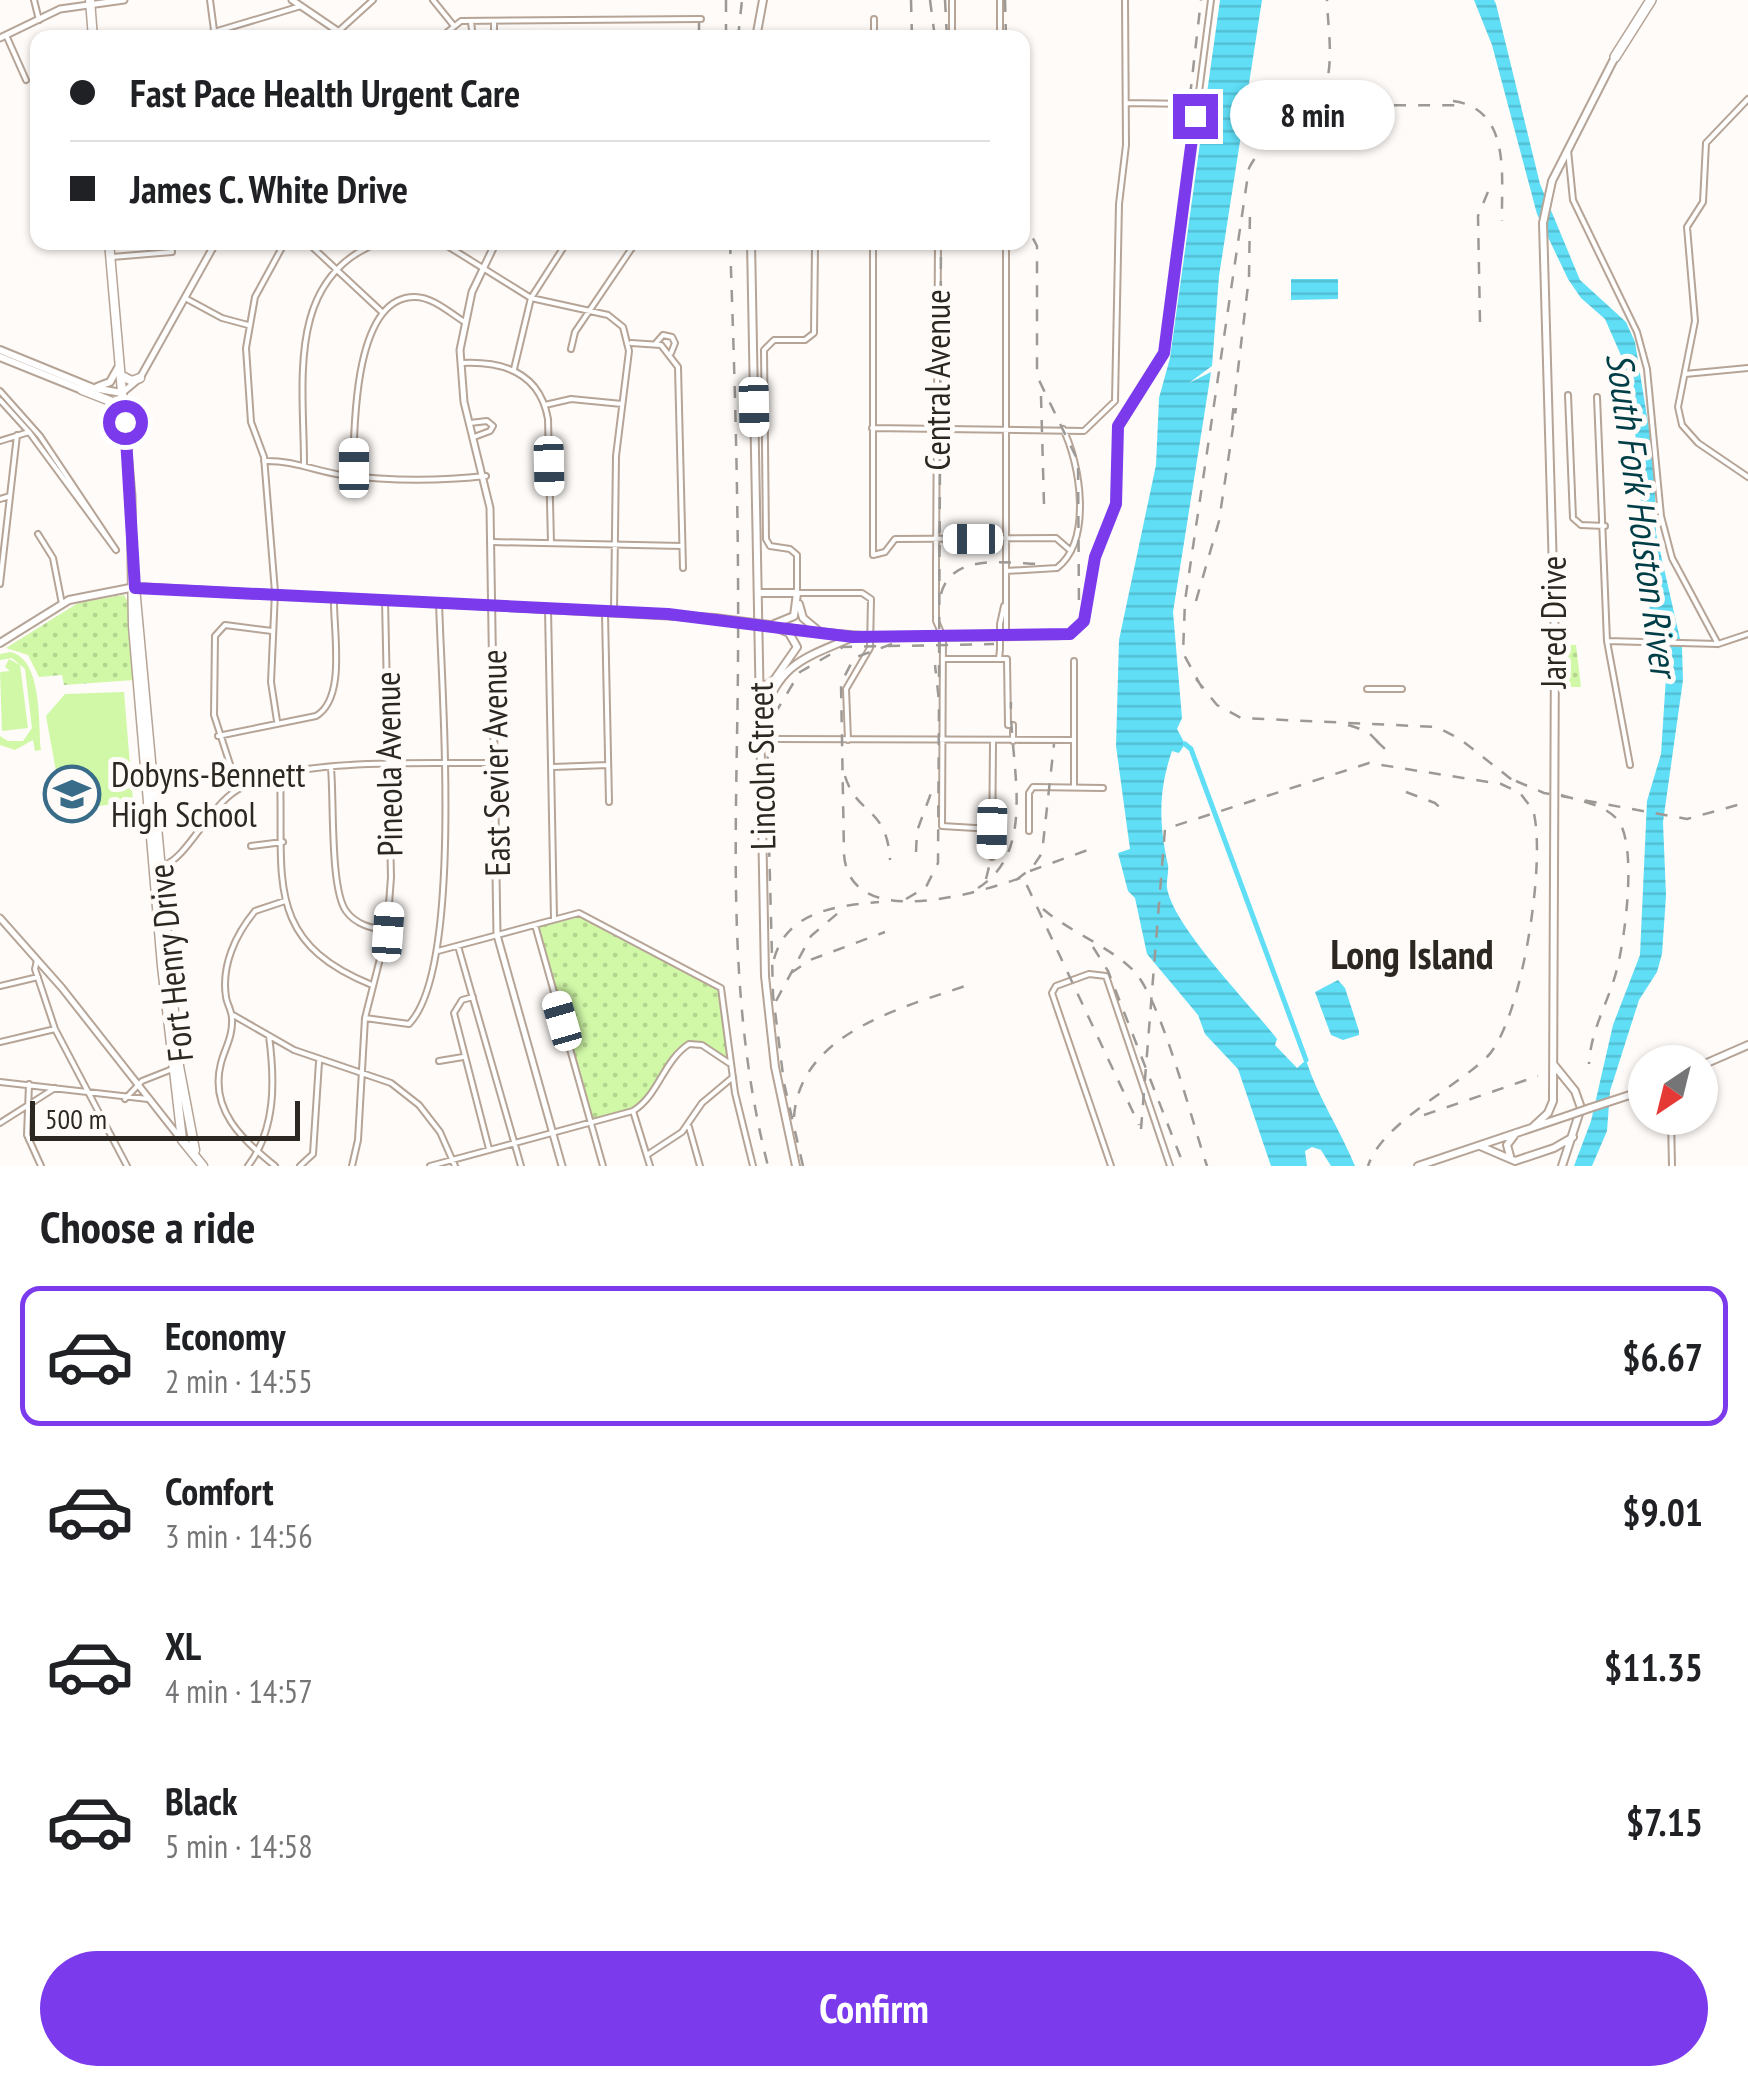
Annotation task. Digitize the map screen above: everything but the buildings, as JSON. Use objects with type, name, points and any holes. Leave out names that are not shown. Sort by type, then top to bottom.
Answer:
[{"type":"highway","points":[[1615,56],[1649,0]]},
{"type":"main road","points":[[758,30],[764,0]]},
{"type":"main road","points":[[90,2],[92,30]]},
{"type":"main road","name":"Jared Drive","points":[[1552,1098],[1555,641],[1542,233],[1552,180],[1615,56]]},
{"type":"main road","name":"Fort Henry Drive","points":[[110,250],[182,1140]]},
{"type":"main road","name":"Lincoln Street","points":[[751,250],[768,1007],[780,1094],[796,1166]]},
{"type":"main road","points":[[0,354],[93,388],[122,394]]},
{"type":"main road","points":[[0,354],[124,412]]},
{"type":"main road","points":[[93,388],[110,382],[120,369],[128,381],[140,378]]},
{"type":"main road","points":[[82,390],[102,396],[122,394]]},
{"type":"main road","points":[[0,643],[62,604],[91,592],[135,588],[614,610],[715,618],[770,625],[789,632],[796,646],[774,680],[759,690]]},
{"type":"main road","name":"Fort Henry Drive","points":[[135,588],[136,664],[176,1068],[200,1163]]},
{"type":"main road","points":[[758,593],[797,596]]},
{"type":"main road","points":[[770,625],[790,619],[797,596]]},
{"type":"main road","points":[[797,596],[803,618],[821,634]]},
{"type":"main road","points":[[760,723],[771,693],[789,669],[816,650],[853,637]]},
{"type":"main road","points":[[759,679],[774,680]]},
{"type":"main road","points":[[1718,1058],[1748,1044]]},
{"type":"main road","points":[[1552,1060],[1580,1102],[1575,1134],[1563,1162]]},
{"type":"main road","points":[[1552,1079],[1566,1083]]},
{"type":"main road","points":[[1533,1127],[1548,1113],[1552,1098],[1566,1083]]},
{"type":"main road","points":[[1418,1166],[1628,1096]]},
{"type":"main road","points":[[1552,1098],[1567,1116]]},
{"type":"main road","points":[[178,1104],[187,1121]]},
{"type":"main road","points":[[1515,1161],[1507,1149],[1517,1132]]},
{"type":"main road","points":[[1479,1145],[1515,1161],[1554,1148],[1575,1134]]},
{"type":"main road","points":[[182,1140],[200,1163]]},
{"type":"main road","points":[[1554,1148],[1568,1150]]},
{"type":"main road","points":[[1554,1148],[1563,1162]]},
{"type":"street","points":[[34,0],[39,20]]},
{"type":"street","points":[[26,80],[3,36],[60,9],[124,0]]},
{"type":"street","points":[[210,0],[214,30]]},
{"type":"street","points":[[292,0],[336,30],[374,0]]},
{"type":"street","points":[[433,0],[454,26]]},
{"type":"street","points":[[952,0],[952,30]]},
{"type":"street","points":[[1000,0],[1000,30]]},
{"type":"street","points":[[872,428],[1088,430],[1117,396],[1124,0]]},
{"type":"street","points":[[770,625],[853,637],[943,638],[1063,636],[1081,626],[1095,557],[1117,496],[1118,426],[1164,353],[1211,0]]},
{"type":"street","points":[[230,30],[301,6]]},
{"type":"street","points":[[449,30],[461,21],[701,19]]},
{"type":"street","points":[[874,19],[874,30]]},
{"type":"street","points":[[471,22],[472,30]]},
{"type":"street","points":[[494,22],[494,30]]},
{"type":"street","points":[[1748,99],[1706,143],[1703,202],[1686,227],[1696,321],[1678,407],[1682,425],[1698,443],[1748,476]]},
{"type":"street","points":[[1124,104],[1192,104]]},
{"type":"street","points":[[1568,147],[1573,200],[1637,332],[1647,369],[1662,516],[1672,558],[1718,644]]},
{"type":"street","points":[[110,257],[172,250]]},
{"type":"street","points":[[122,394],[140,378],[212,250]]},
{"type":"street","points":[[278,721],[271,682],[275,592],[264,461],[251,422],[248,325],[262,280],[280,250]]},
{"type":"street","points":[[316,250],[383,312]]},
{"type":"street","points":[[304,464],[304,336],[312,308],[337,270],[362,250]]},
{"type":"street","points":[[455,250],[532,298],[590,310],[619,322],[630,343],[616,456],[614,610]]},
{"type":"street","name":"East Sevier Avenue","points":[[491,250],[463,321],[460,363],[470,424],[486,476],[491,542],[497,934],[562,1166]]},
{"type":"street","points":[[514,370],[532,298],[562,250]]},
{"type":"street","points":[[571,349],[575,332],[631,250]]},
{"type":"street","points":[[815,250],[814,333],[805,340],[770,342],[764,355],[766,540],[770,546],[790,548],[796,554],[797,596],[869,596],[869,654],[846,689],[848,740]]},
{"type":"street","points":[[872,250],[872,554],[885,552],[892,540],[1056,538],[1071,551]]},
{"type":"street","name":"Central Avenue","points":[[938,250],[936,621],[943,638],[942,826],[992,829]]},
{"type":"street","points":[[1006,250],[1006,637]]},
{"type":"street","points":[[354,476],[360,376],[383,312],[398,300],[416,297],[463,321]]},
{"type":"street","points":[[185,298],[222,318],[248,325]]},
{"type":"street","points":[[656,343],[662,335],[672,337],[675,343],[671,353]]},
{"type":"street","points":[[630,343],[656,343],[671,353],[679,374],[683,568]]},
{"type":"street","points":[[460,363],[496,363],[514,370],[532,383],[545,404],[550,543]]},
{"type":"street","points":[[1685,374],[1748,368]]},
{"type":"street","points":[[0,391],[32,430],[89,505],[116,550],[83,509],[32,430],[0,400]]},
{"type":"street","points":[[1568,395],[1573,518],[1582,525],[1604,526]]},
{"type":"street","points":[[1597,396],[1608,641],[1630,764]]},
{"type":"street","points":[[545,404],[571,399],[622,404]]},
{"type":"street","points":[[470,424],[487,421],[492,426],[490,431],[474,437]]},
{"type":"street","points":[[1006,571],[1058,568],[1071,551],[1078,515],[1076,465],[1063,429]]},
{"type":"street","points":[[0,441],[32,430]]},
{"type":"street","points":[[0,584],[17,435]]},
{"type":"street","points":[[264,461],[304,464],[354,476],[438,480],[486,476]]},
{"type":"street","points":[[0,500],[10,496]]},
{"type":"street","points":[[83,509],[89,505]]},
{"type":"street","points":[[38,534],[54,558],[62,604]]},
{"type":"street","points":[[491,542],[682,546]]},
{"type":"street","points":[[218,736],[316,716],[332,701],[334,595]]},
{"type":"street","points":[[999,659],[1006,596]]},
{"type":"street","name":"Pineola Avenue","points":[[352,1166],[358,1140],[364,1018],[388,932],[391,876],[384,598]]},
{"type":"street","points":[[364,1018],[409,1024],[418,1014],[438,951],[443,898],[439,600]]},
{"type":"street","points":[[548,607],[554,919]]},
{"type":"street","points":[[604,610],[609,802]]},
{"type":"street","points":[[238,789],[218,736],[212,693],[215,636],[225,625],[272,631]]},
{"type":"street","points":[[1608,641],[1718,644],[1748,634]]},
{"type":"street","points":[[942,659],[1007,659],[1008,725],[1013,725],[1013,741]]},
{"type":"street","points":[[1074,661],[1074,787]]},
{"type":"street","points":[[1367,689],[1402,689]]},
{"type":"street","points":[[775,740],[1074,740]]},
{"type":"street","points":[[992,856],[994,742]]},
{"type":"street","points":[[160,866],[180,857],[206,816],[238,789],[280,775],[331,768],[496,763]]},
{"type":"street","points":[[551,766],[608,765]]},
{"type":"street","points":[[331,768],[336,889],[346,912],[362,925],[388,932]]},
{"type":"street","points":[[280,775],[286,901],[297,932],[318,958],[372,984]]},
{"type":"street","points":[[1029,831],[1031,788],[1103,788]]},
{"type":"street","points":[[251,846],[283,842]]},
{"type":"street","points":[[274,1166],[224,1114],[218,1090],[233,1015],[226,998],[226,971],[240,929],[255,910],[286,901]]},
{"type":"street","points":[[438,951],[579,913],[721,988],[730,1064],[753,1166]]},
{"type":"street","points":[[0,918],[182,1140]]},
{"type":"street","points":[[534,925],[604,1166]]},
{"type":"street","points":[[458,946],[522,1166]]},
{"type":"street","points":[[36,960],[55,1029],[128,1166]]},
{"type":"street","points":[[1111,1166],[1052,993],[1056,986],[1094,974],[1106,976],[1170,1166]]},
{"type":"street","points":[[0,986],[38,977]]},
{"type":"street","points":[[473,997],[462,1000],[454,1013],[489,1150]]},
{"type":"street","points":[[233,1015],[320,1061],[360,1069],[392,1083],[419,1104],[454,1163]]},
{"type":"street","points":[[0,1042],[55,1029]]},
{"type":"street","points":[[248,1166],[258,1153],[273,1096],[269,1036]]},
{"type":"street","points":[[430,1166],[454,1163],[514,1140],[633,1111],[648,1102],[656,1083],[689,1044],[702,1044],[730,1064]]},
{"type":"street","points":[[438,1061],[463,1057]]},
{"type":"street","points":[[300,1166],[313,1154],[320,1061]]},
{"type":"street","points":[[125,1099],[138,1084],[176,1068]]},
{"type":"street","points":[[648,1155],[688,1125],[714,1091],[726,1087],[733,1077]]},
{"type":"street","points":[[0,1082],[29,1082],[88,1095],[150,1099]]},
{"type":"street","points":[[29,1082],[27,1135],[41,1166]]},
{"type":"street","points":[[0,1123],[57,1088]]},
{"type":"street","points":[[633,1111],[650,1166]]},
{"type":"street","points":[[688,1125],[700,1166]]},
{"type":"street","points":[[1671,1135],[1672,1166]]},
{"type":"green space","points":[[124,595],[128,602],[134,680],[64,685],[62,675],[39,677],[28,655],[6,648],[78,603]]},
{"type":"green space","points":[[1562,645],[1576,645],[1581,687],[1561,687]]},
{"type":"green space","points":[[11,652],[29,667],[34,680],[41,750],[35,751],[33,740],[15,750],[0,745],[0,736],[8,741],[23,741],[32,728],[25,669],[12,658],[0,660],[0,654]]},
{"type":"green space","points":[[9,659],[20,665],[28,728],[2,731],[0,672],[10,671],[5,667]]},
{"type":"green space","points":[[124,692],[133,801],[79,809],[60,793],[46,716],[65,694]]},
{"type":"green space","points":[[580,917],[720,987],[728,1062],[702,1045],[689,1044],[633,1111],[593,1120],[538,927]]},
{"type":"water","points":[[1220,0],[1262,0],[1219,276],[1212,366],[1189,383],[1211,372],[1173,612],[1182,718],[1177,729],[1185,744],[1179,753],[1172,751],[1162,794],[1167,888],[1183,924],[1277,1039],[1275,1045],[1297,1068],[1306,1060],[1355,1166],[1331,1166],[1321,1150],[1312,1147],[1305,1151],[1307,1166],[1271,1166],[1238,1069],[1205,1034],[1198,1015],[1147,954],[1135,898],[1128,891],[1118,853],[1130,849],[1116,746],[1119,640],[1156,465],[1159,398],[1170,358]]},
{"type":"water","name":"South Fork Holston River","points":[[1474,0],[1494,0],[1496,4],[1540,184],[1580,280],[1626,322],[1635,342],[1654,460],[1656,533],[1682,648],[1683,680],[1663,822],[1666,896],[1662,954],[1657,972],[1639,1000],[1610,1091],[1607,1131],[1592,1166],[1574,1166],[1591,1121],[1613,1025],[1640,955],[1647,801],[1661,754],[1666,677],[1650,614],[1636,440],[1623,360],[1605,319],[1581,298],[1568,279],[1537,214],[1492,45]]},
{"type":"water","points":[[1291,279],[1338,279],[1338,299],[1291,300]]},
{"type":"water","points":[[1338,980],[1345,988],[1359,1031],[1359,1035],[1343,1040],[1331,1035],[1315,992]]},
{"type":"waterway","points":[[1185,744],[1191,749],[1306,1060]]},
{"type":"railway","points":[[726,0],[726,30]]},
{"type":"railway","points":[[739,30],[742,0]]},
{"type":"railway","points":[[911,0],[912,30]]},
{"type":"railway","points":[[930,0],[934,30]]},
{"type":"railway","points":[[945,0],[947,30]]},
{"type":"railway","points":[[1005,0],[1006,30]]},
{"type":"railway","points":[[1190,96],[1201,0]]},
{"type":"railway","points":[[1306,114],[1317,103],[1328,77],[1327,0]]},
{"type":"railway","points":[[699,23],[699,30]]},
{"type":"railway","points":[[1453,101],[1472,107],[1494,131],[1502,166],[1502,221]]},
{"type":"railway","points":[[1202,688],[1183,653],[1185,601],[1249,168],[1267,144],[1289,127],[1315,116],[1374,106],[1462,105]]},
{"type":"railway","points":[[1480,322],[1478,216],[1492,182]]},
{"type":"railway","points":[[1232,420],[1249,277],[1250,211]]},
{"type":"railway","points":[[1030,232],[1037,246],[1037,376],[1078,461],[1079,610]]},
{"type":"railway","points":[[730,250],[738,556],[736,914],[745,1040],[768,1166]]},
{"type":"railway","points":[[939,677],[941,250]]},
{"type":"railway","points":[[1041,396],[1044,504]]},
{"type":"railway","points":[[1196,601],[1219,521],[1236,408]]},
{"type":"railway","points":[[941,594],[947,580],[969,566],[999,562],[1044,564]]},
{"type":"railway","points":[[892,644],[854,658],[841,683],[844,854],[851,878],[868,893],[891,900],[918,901],[948,898],[1023,877],[1139,1125]]},
{"type":"railway","points":[[803,1166],[784,1083],[773,995],[767,766],[771,720],[800,672],[843,647],[994,644]]},
{"type":"railway","points":[[906,899],[926,887],[938,863],[939,701],[935,665]]},
{"type":"railway","points":[[1196,679],[1217,705],[1241,718],[1437,727],[1460,739],[1516,783]]},
{"type":"railway","points":[[978,888],[997,872],[1009,851],[1015,828],[1011,702]]},
{"type":"railway","points":[[1348,725],[1365,731],[1370,734],[1386,750],[1368,733]]},
{"type":"railway","points":[[1016,880],[1032,868],[1042,853],[1054,744]]},
{"type":"railway","points":[[1141,1129],[1165,829],[1369,763],[1501,784],[1520,793],[1533,810],[1536,833],[1534,900],[1511,1010],[1487,1057],[1403,1121],[1376,1150],[1368,1166]]},
{"type":"railway","points":[[845,776],[850,789],[878,820],[890,860]]},
{"type":"railway","points":[[1516,781],[1544,793],[1687,819],[1748,802]]},
{"type":"railway","points":[[916,852],[917,831],[934,785]]},
{"type":"railway","points":[[1406,792],[1435,803],[1445,812]]},
{"type":"railway","points":[[1561,795],[1611,814],[1623,831],[1627,848],[1628,891],[1620,955],[1589,1064]]},
{"type":"railway","points":[[986,879],[999,826]]},
{"type":"railway","points":[[1030,871],[1096,847]]},
{"type":"railway","points":[[774,959],[780,943],[802,921],[830,909],[879,902]]},
{"type":"railway","points":[[1043,909],[1123,961],[1144,985],[1165,1033],[1207,1166]]},
{"type":"railway","points":[[776,1001],[811,936],[838,913]]},
{"type":"railway","points":[[791,973],[810,960],[885,932]]},
{"type":"railway","points":[[1093,947],[1108,971],[1184,1166]]},
{"type":"railway","points":[[794,1117],[801,1088],[815,1063],[836,1043],[888,1014],[971,984]]},
{"type":"railway","points":[[1424,1115],[1538,1076]]},
{"type":"place","name":"Dobyns-Bennett High School","points":[[72,794]]},
{"type":"district","name":"Long Island","points":[[1412,954]]},
{"type":"route","points":[[125,422],[135,588],[407,598],[668,614],[853,637],[1070,634],[1084,621],[1095,557],[1116,504],[1118,426],[1164,353],[1195,116]]}]
